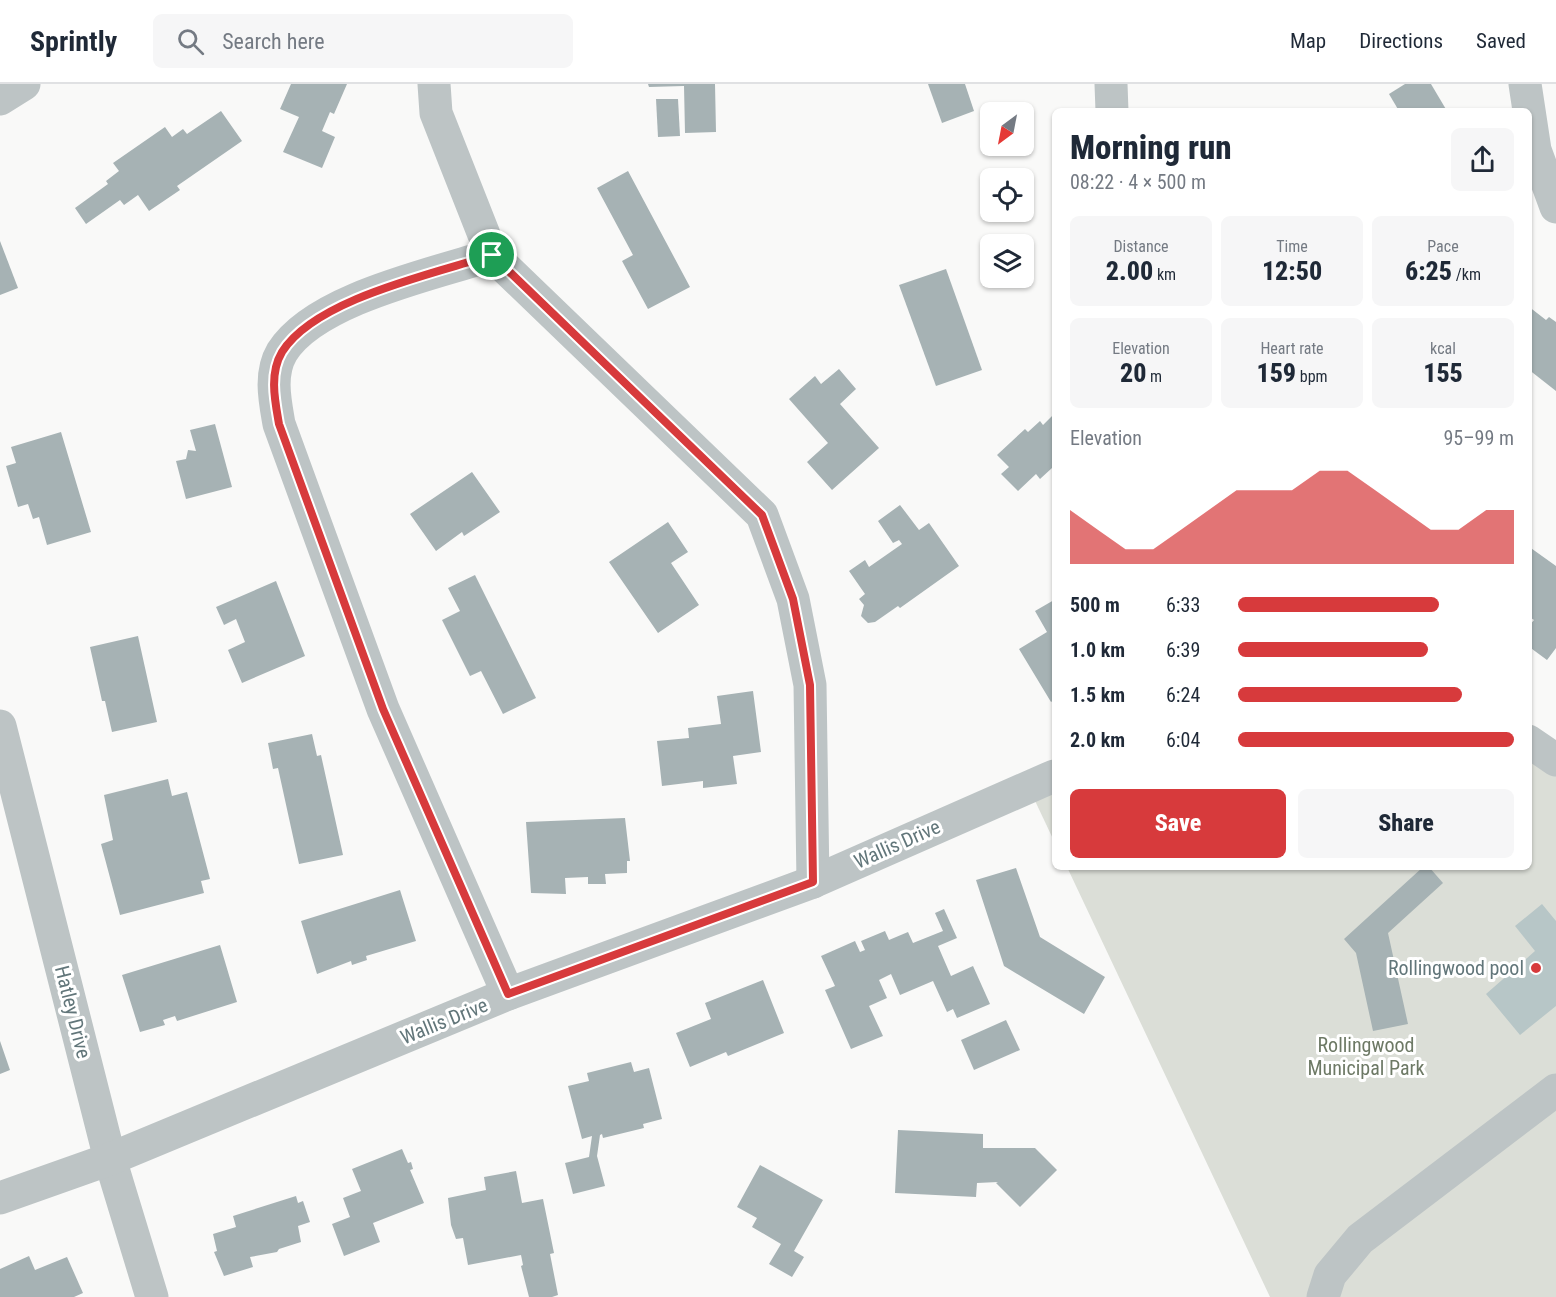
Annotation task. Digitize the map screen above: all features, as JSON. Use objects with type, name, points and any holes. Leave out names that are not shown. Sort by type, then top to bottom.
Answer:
[{"type":"street","points":[[0,99],[24,84]]},
{"type":"street","points":[[434,84],[436,113],[492,255],[762,515],[793,599],[810,685],[813,882]]},
{"type":"street","points":[[1111,84],[1112,108]]},
{"type":"street","points":[[1526,84],[1529,108]]},
{"type":"street","points":[[1532,128],[1535,150],[1556,207]]},
{"type":"street","points":[[492,255],[340,304],[302,329],[281,354],[273,390],[279,424],[383,709],[508,994]]},
{"type":"street","name":"Hatley Drive","points":[[0,726],[110,1159],[152,1297]]},
{"type":"street","points":[[1532,744],[1556,760]]},
{"type":"street","name":"Wallis Drive","points":[[0,1198],[110,1159],[508,994],[813,882],[1052,777]]},
{"type":"street","points":[[1323,1297],[1330,1275],[1360,1239],[1556,1090]]},
{"type":"green space","name":"Rollingwood Municipal Park","points":[[1532,741],[1556,758],[1556,1297],[1270,1297],[1068,870],[1532,870]]},
{"type":"green space","points":[[1052,777],[1052,837],[1028,786]]},
{"type":"shaded area","name":"Rollingwood pool","points":[[1542,904],[1556,921],[1556,1006],[1520,1035],[1486,994],[1535,951],[1515,926]]},
{"type":"building","points":[[291,84],[347,84],[334,114],[330,112],[322,131],[335,137],[322,168],[283,152],[299,117],[280,109]]},
{"type":"building","points":[[648,84],[715,84],[716,132],[685,133],[684,86],[649,87]]},
{"type":"building","points":[[928,84],[965,84],[974,111],[942,123]]},
{"type":"building","points":[[1405,84],[1431,84],[1445,108],[1397,108],[1389,94]]},
{"type":"building","points":[[656,99],[678,99],[680,136],[658,137]]},
{"type":"building","points":[[221,111],[242,141],[177,186],[180,190],[149,211],[138,195],[124,205],[120,200],[86,224],[75,208],[108,184],[106,181],[119,171],[113,163],[165,127],[172,137],[183,129],[187,134]]},
{"type":"building","points":[[628,171],[690,287],[648,309],[622,261],[633,255],[597,188]]},
{"type":"building","points":[[0,241],[18,288],[0,295]]},
{"type":"building","points":[[946,269],[982,370],[936,386],[899,285]]},
{"type":"building","points":[[1532,309],[1546,320],[1549,317],[1556,322],[1556,391],[1532,372]]},
{"type":"building","points":[[839,369],[856,389],[840,404],[879,448],[832,490],[807,462],[828,443],[789,399],[815,376],[821,384]]},
{"type":"building","points":[[1052,416],[1052,468],[1040,479],[1036,474],[1018,491],[1001,474],[1009,467],[997,455],[1025,429],[1028,432],[1040,421],[1043,425]]},
{"type":"building","points":[[215,424],[232,487],[186,499],[176,461],[186,459],[188,450],[196,451],[190,430]]},
{"type":"building","points":[[61,432],[91,532],[47,545],[39,517],[33,519],[28,504],[18,507],[6,466],[16,463],[11,447]]},
{"type":"building","points":[[472,472],[500,512],[464,536],[462,532],[436,551],[410,514]]},
{"type":"building","points":[[900,505],[919,530],[929,523],[959,566],[900,608],[898,606],[875,622],[868,623],[861,616],[864,605],[859,599],[865,594],[849,571],[865,560],[869,567],[902,544],[899,540],[893,543],[878,521]]},
{"type":"building","points":[[668,522],[688,552],[671,563],[699,605],[658,633],[609,562]]},
{"type":"building","points":[[1532,549],[1556,566],[1556,648],[1547,660],[1532,649],[1532,622],[1534,620],[1532,619]]},
{"type":"building","points":[[475,575],[536,698],[503,714],[481,671],[470,676],[442,620],[460,611],[448,588]]},
{"type":"building","points":[[276,581],[305,656],[242,683],[228,650],[245,642],[236,619],[224,625],[216,607]]},
{"type":"building","points":[[1052,601],[1051,702],[1019,649],[1047,632],[1035,611]]},
{"type":"building","points":[[138,636],[157,722],[112,732],[105,701],[102,701],[90,647]]},
{"type":"building","points":[[753,691],[761,752],[733,756],[737,784],[703,788],[703,781],[662,786],[657,741],[689,738],[688,728],[721,724],[717,696]]},
{"type":"building","points":[[312,734],[317,756],[321,755],[343,855],[299,864],[278,768],[273,769],[268,743]]},
{"type":"building","points":[[168,779],[172,796],[187,792],[210,879],[201,881],[204,893],[120,915],[101,844],[113,840],[104,795]]},
{"type":"building","points":[[625,818],[630,861],[627,861],[627,873],[605,874],[606,884],[588,884],[588,877],[565,878],[566,894],[531,893],[526,822]]},
{"type":"building","points":[[1016,868],[1040,937],[1105,977],[1084,1014],[1004,966],[976,880]]},
{"type":"building","points":[[1420,870],[1432,870],[1443,883],[1388,933],[1408,1024],[1373,1031],[1356,953],[1344,939]]},
{"type":"building","points":[[400,890],[416,941],[366,956],[367,960],[352,965],[351,961],[317,974],[301,921]]},
{"type":"building","points":[[944,909],[957,938],[938,946],[951,976],[973,966],[990,1004],[957,1018],[953,1009],[947,1012],[933,981],[900,995],[891,974],[879,980],[887,998],[869,1006],[883,1036],[851,1049],[825,990],[835,986],[821,956],[855,941],[860,952],[865,950],[861,941],[885,931],[889,940],[908,932],[913,943],[943,931],[935,913]]},
{"type":"building","points":[[220,945],[237,1002],[177,1021],[175,1016],[163,1020],[165,1025],[140,1032],[122,975]]},
{"type":"building","points":[[763,980],[784,1033],[728,1056],[726,1052],[690,1067],[676,1033],[711,1019],[705,1003]]},
{"type":"building","points":[[1006,1020],[1020,1050],[974,1070],[961,1040]]},
{"type":"building","points":[[0,1041],[10,1070],[0,1074]]},
{"type":"building","points":[[631,1062],[634,1072],[649,1068],[662,1119],[643,1124],[644,1128],[603,1138],[602,1134],[600,1135],[597,1156],[605,1186],[573,1194],[565,1163],[589,1157],[592,1136],[582,1139],[568,1086],[589,1081],[587,1073]]},
{"type":"building","points":[[898,1130],[983,1134],[983,1148],[1035,1148],[1057,1170],[1020,1207],[996,1183],[998,1182],[977,1183],[976,1197],[895,1193]]},
{"type":"building","points":[[402,1149],[408,1163],[411,1162],[413,1169],[410,1170],[424,1203],[373,1223],[380,1242],[344,1256],[332,1224],[350,1217],[343,1198],[361,1191],[352,1169]]},
{"type":"building","points":[[760,1165],[823,1200],[794,1251],[804,1257],[792,1277],[769,1264],[781,1244],[752,1227],[757,1218],[737,1207]]},
{"type":"building","points":[[516,1171],[522,1203],[543,1199],[554,1253],[550,1254],[558,1295],[552,1297],[529,1297],[521,1266],[523,1265],[521,1255],[468,1265],[463,1238],[456,1239],[451,1225],[448,1198],[486,1190],[484,1177]]},
{"type":"building","points":[[296,1196],[298,1203],[303,1201],[310,1222],[298,1226],[301,1242],[279,1249],[277,1252],[250,1257],[253,1267],[224,1276],[214,1252],[217,1251],[213,1234],[236,1227],[233,1216]]},
{"type":"building","points":[[29,1256],[35,1270],[67,1257],[83,1293],[74,1297],[0,1297],[0,1269]]},
{"type":"place","name":"Rollingwood pool","points":[[1536,968]]},
{"type":"route","points":[[492,255],[762,515],[793,599],[810,685],[813,882],[508,994],[383,709],[279,424],[273,390],[281,354],[302,329],[340,304],[492,255]]}]
